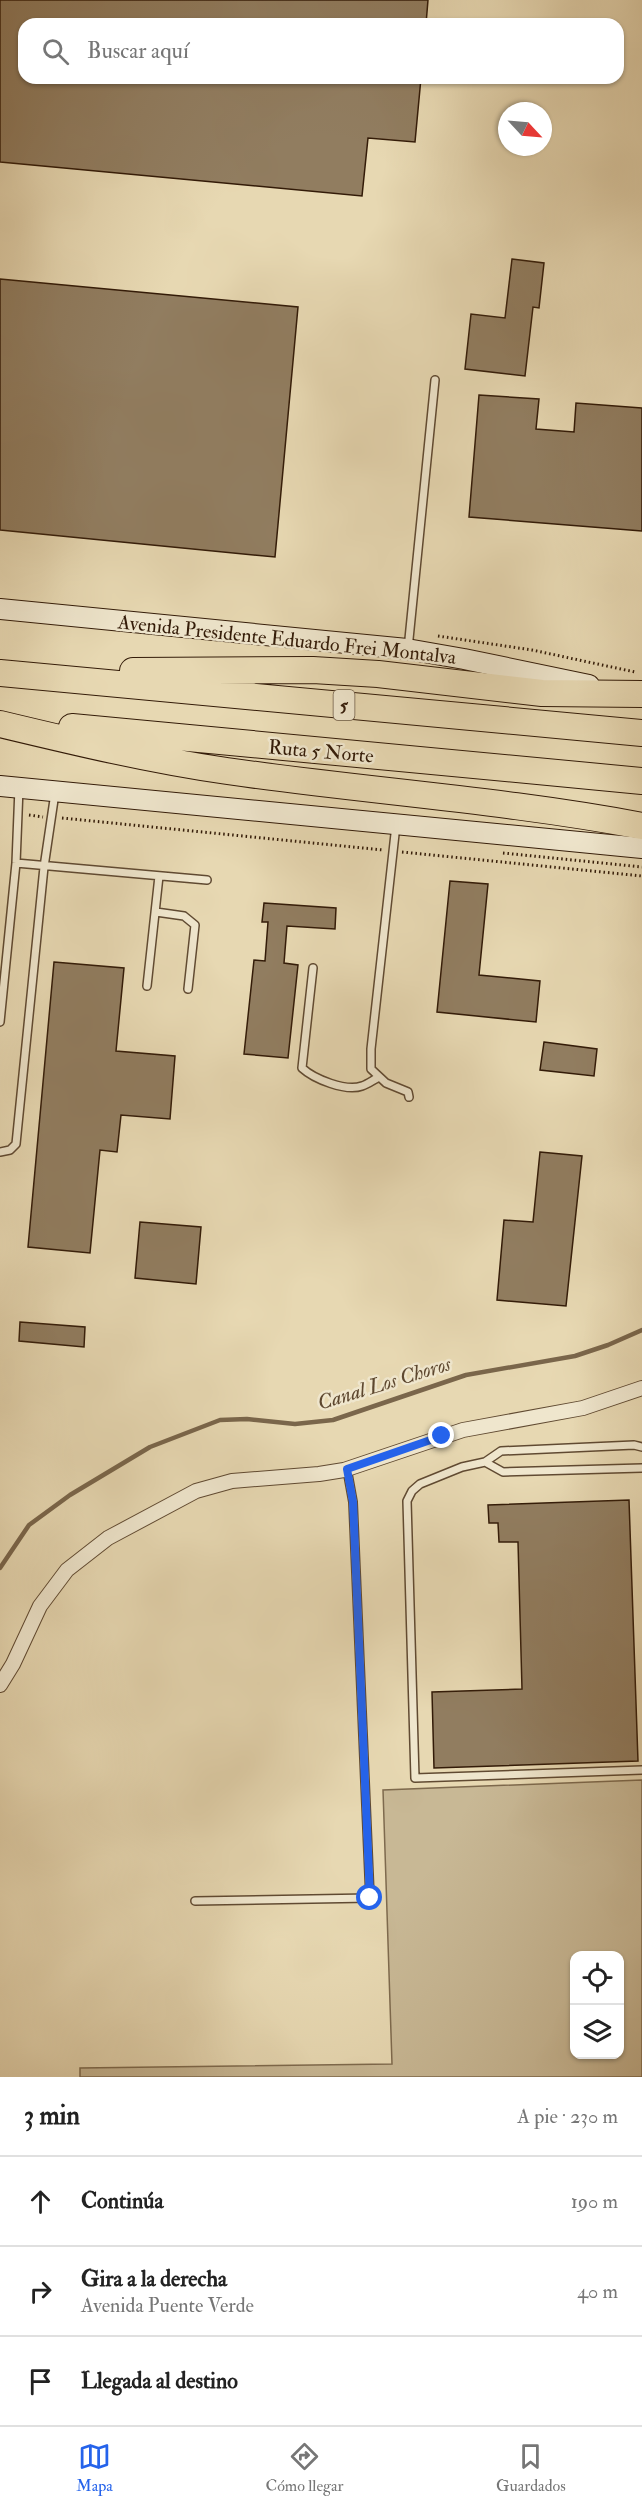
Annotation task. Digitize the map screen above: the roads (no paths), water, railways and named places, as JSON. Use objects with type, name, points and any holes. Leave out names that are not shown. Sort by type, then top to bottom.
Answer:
[{"type":"highway","points":[[46,677],[185,670],[313,670],[378,674],[542,693],[642,694]]},
{"type":"highway","name":"5","points":[[0,673],[642,733]]},
{"type":"highway","points":[[0,722],[117,751],[218,770],[479,800],[642,826]]},
{"type":"highway","name":"Ruta 5 Norte","points":[[0,722],[642,781]]},
{"type":"main road","name":"Avenida Presidente Eduardo Frei Montalva","points":[[0,609],[407,649],[642,694]]},
{"type":"main road","points":[[10,787],[642,848]]},
{"type":"street","points":[[0,1684],[13,1664],[48,1594],[74,1564],[108,1538],[165,1506],[214,1485],[245,1479],[319,1474],[347,1469],[464,1430],[583,1408],[642,1388]]},
{"type":"lane","points":[[407,649],[435,380]]},
{"type":"lane","points":[[0,1022],[16,863],[18,814],[10,787]]},
{"type":"lane","points":[[0,1152],[10,1150],[16,1144],[44,867],[55,791]]},
{"type":"lane","points":[[396,824],[371,1049],[371,1069],[386,1083],[408,1092],[409,1097]]},
{"type":"lane","points":[[16,863],[207,880]]},
{"type":"lane","points":[[147,986],[159,876]]},
{"type":"lane","points":[[156,912],[184,916],[195,925],[188,989]]},
{"type":"lane","points":[[313,968],[302,1068],[310,1075],[329,1084],[360,1088],[379,1077]]},
{"type":"lane","points":[[642,1447],[634,1445],[501,1451],[485,1462],[462,1467],[420,1484],[412,1491],[407,1501],[415,1778],[642,1770]]},
{"type":"lane","points":[[485,1462],[503,1472],[642,1468]]},
{"type":"lane","points":[[195,1901],[370,1898],[353,1502],[347,1469]]},
{"type":"waterway","name":"Canal Los Choros","points":[[0,1568],[29,1525],[70,1495],[150,1447],[220,1420],[247,1419],[295,1424],[333,1420],[466,1375],[575,1356],[642,1330]]}]
